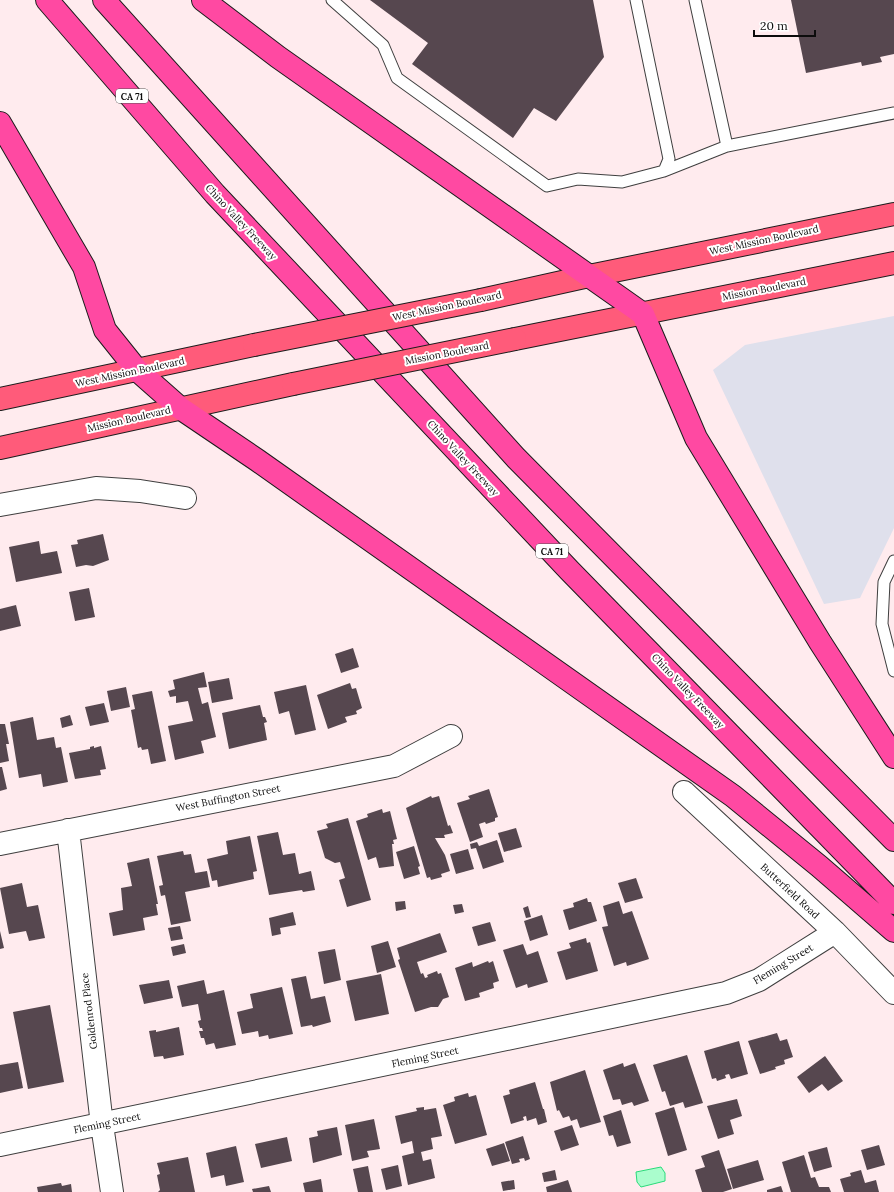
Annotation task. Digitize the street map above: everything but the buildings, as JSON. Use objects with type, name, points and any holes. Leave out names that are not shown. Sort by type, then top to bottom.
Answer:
[{"type":"highway","name":"Chino Valley Freeway","points":[[47,0],[220,200],[570,570],[894,903]]},
{"type":"highway","points":[[104,0],[516,458],[894,840]]},
{"type":"highway","points":[[203,0],[278,57],[643,314],[696,438],[820,642],[894,757]]},
{"type":"highway","points":[[0,123],[84,267],[105,330],[137,370],[180,408],[257,460],[733,796],[820,866],[894,931]]},
{"type":"main road","name":"West Mission Boulevard","points":[[0,398],[894,214]]},
{"type":"main road","name":"Mission Boulevard","points":[[0,448],[293,384],[894,263]]},
{"type":"street","points":[[0,506],[96,488],[140,491],[185,498]]},
{"type":"street","name":"West Buffington Street","points":[[0,844],[394,766],[451,736]]},
{"type":"street","name":"Butterfield Road","points":[[684,792],[835,932],[894,993]]},
{"type":"street","name":"Goldenrod Place","points":[[68,830],[102,1125],[112,1192]]},
{"type":"street","name":"Fleming Street","points":[[0,1145],[102,1125],[726,993],[759,980],[835,932]]},
{"type":"lane","points":[[332,0],[383,45],[397,78],[547,186],[578,179],[622,182],[664,171],[727,146],[894,113]]},
{"type":"lane","points":[[636,0],[668,159],[664,171]]},
{"type":"lane","points":[[696,0],[727,146]]},
{"type":"lane","points":[[894,561],[884,582],[882,624],[894,671]]},
{"type":"shaded area","points":[[894,316],[894,528],[860,598],[824,604],[713,370],[745,345]]},
{"type":"shaded area","points":[[661,1167],[665,1173],[665,1181],[641,1187],[637,1182],[636,1172]]}]
